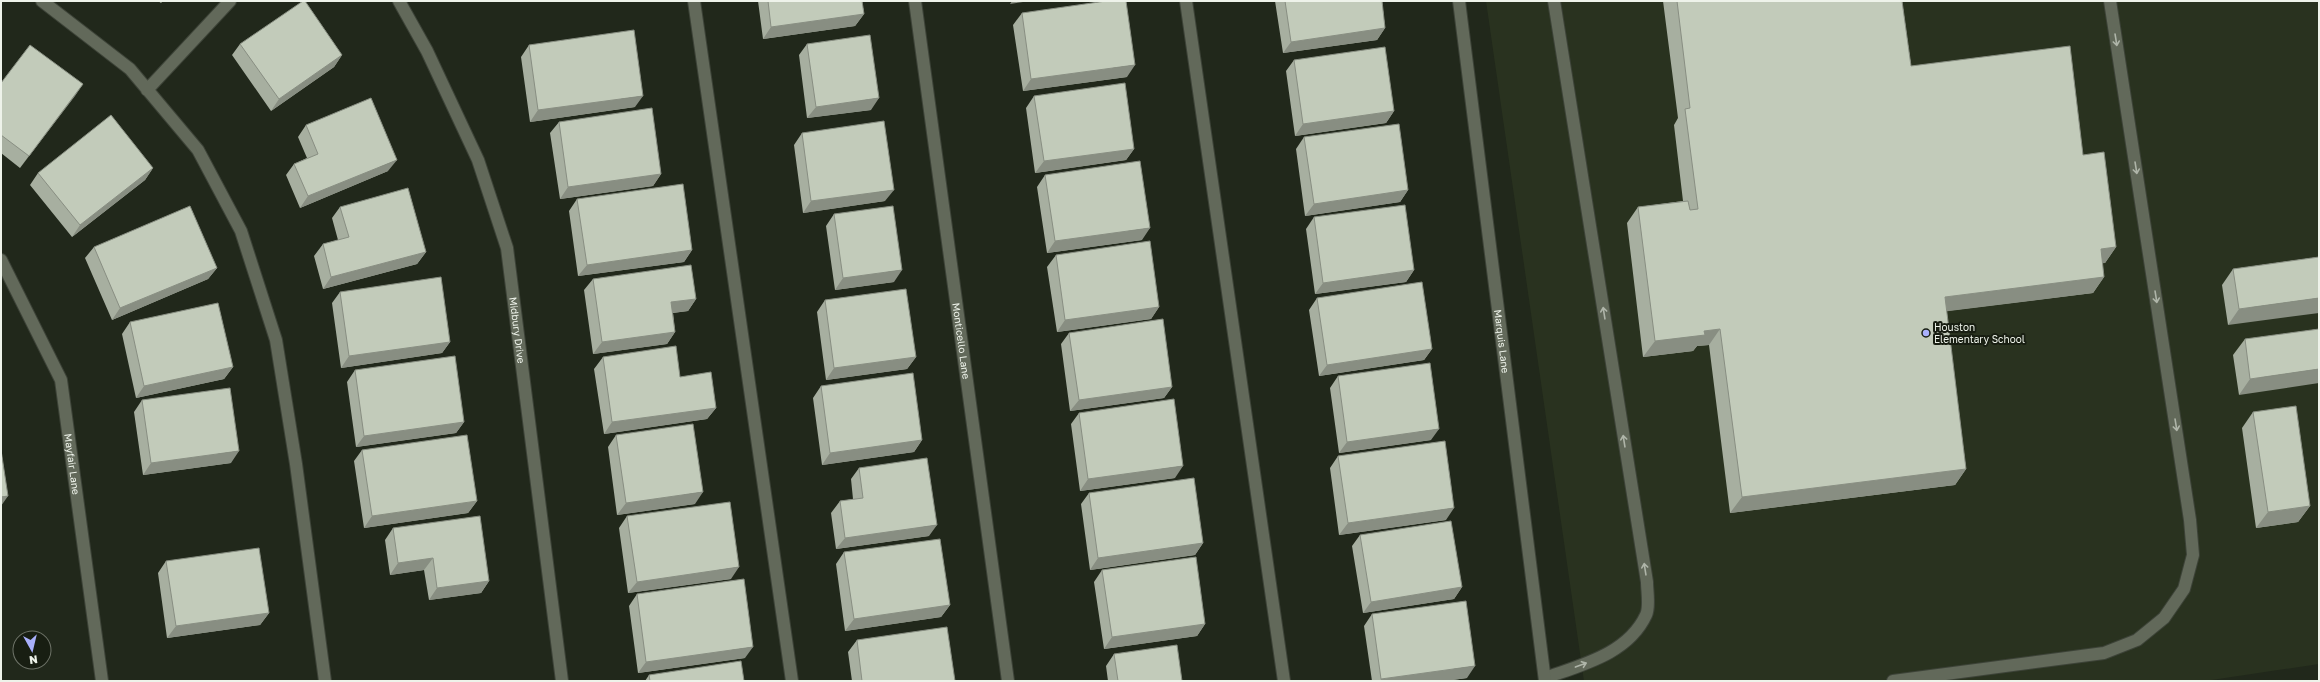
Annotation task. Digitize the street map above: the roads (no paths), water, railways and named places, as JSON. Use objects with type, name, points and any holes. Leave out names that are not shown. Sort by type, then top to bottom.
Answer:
[{"type":"street","points":[[42,1],[130,69],[198,150],[241,230],[276,340],[296,464],[325,681]]},
{"type":"street","points":[[147,90],[230,1]]},
{"type":"street","name":"Midbury Drive","points":[[399,1],[427,51],[478,160],[508,248],[562,681]]},
{"type":"street","points":[[694,1],[792,681]]},
{"type":"street","name":"Monticello Lane","points":[[915,1],[1008,681]]},
{"type":"street","points":[[1186,1],[1284,681]]},
{"type":"street","name":"Marquis Lane","points":[[1459,1],[1545,680]]},
{"type":"street","points":[[1545,680],[1603,657],[1630,638],[1647,614],[1646,582],[1554,1]]},
{"type":"street","points":[[1893,681],[2104,653],[2137,640],[2148,632],[2164,618],[2184,589],[2193,555],[2190,520],[2110,1]]},
{"type":"street","name":"Mayfair Lane","points":[[1,260],[61,380],[102,681]]},
{"type":"place","name":"Houston Elementary School","points":[[1926,333]]}]
